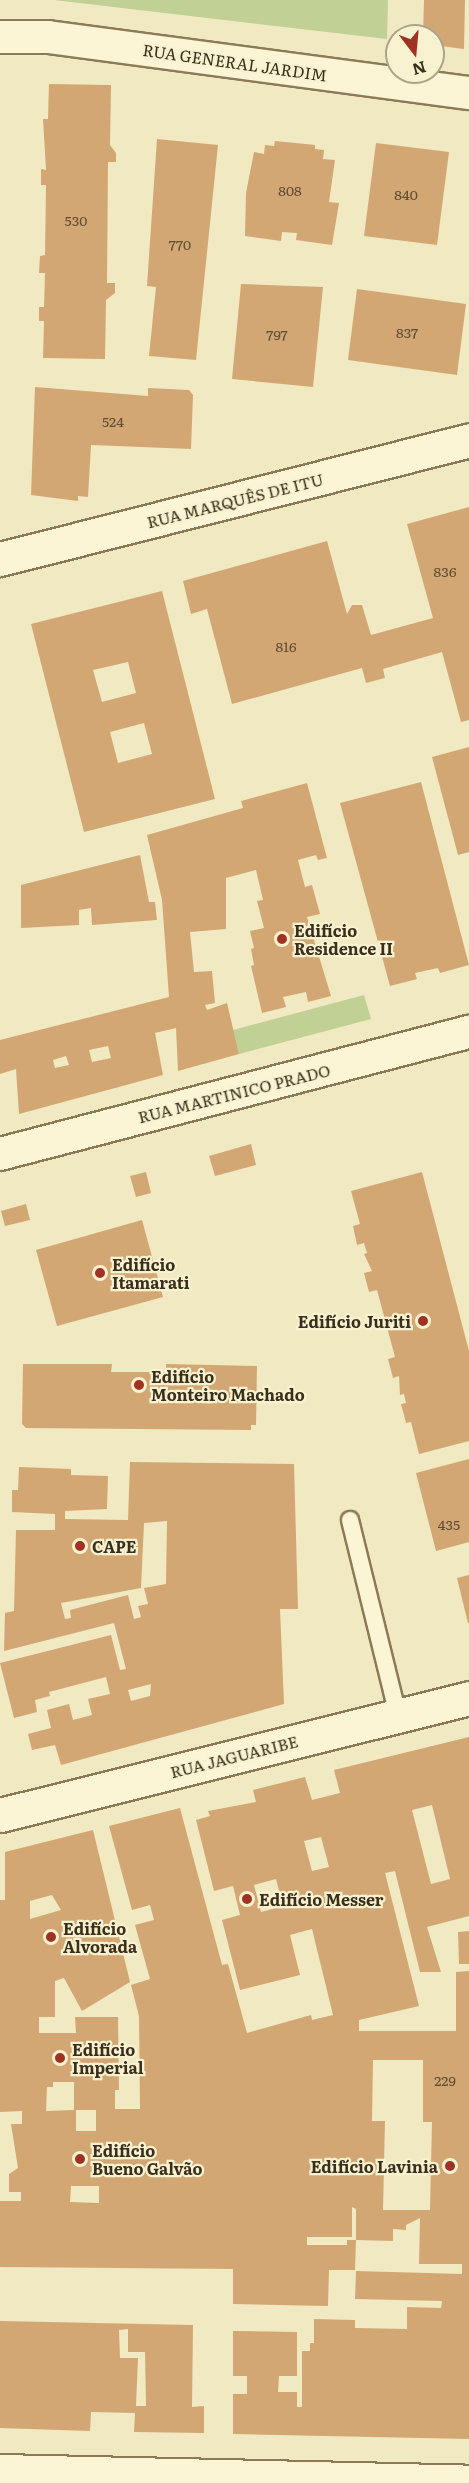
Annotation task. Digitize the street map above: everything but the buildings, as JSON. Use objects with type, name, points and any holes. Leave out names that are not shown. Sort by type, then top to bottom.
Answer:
[{"type":"street","name":"RUA GENERAL JARDIM","points":[[0,37],[48,37],[469,93]]},
{"type":"street","name":"RUA MARQUÊS DE ITU","points":[[0,559],[469,440]]},
{"type":"street","name":"RUA MARTINICO PRADO","points":[[0,1154],[469,1032]]},
{"type":"street","name":"RUA JAGUARIBE","points":[[0,1815],[469,1698]]},
{"type":"street","points":[[0,2471],[469,2482]]},
{"type":"lane","points":[[350,1520],[398,1715]]},
{"type":"green space","points":[[54,0],[388,0],[385,39]]},
{"type":"green space","points":[[364,995],[371,1019],[239,1054],[233,1030]]},
{"type":"place","name":"Edifício Residence II","points":[[282,939]]},
{"type":"place","name":"Edifício Itamarati","points":[[100,1273]]},
{"type":"place","name":"Edifício Juriti","points":[[423,1321]]},
{"type":"place","name":"Edifício Monteiro Machado","points":[[139,1385]]},
{"type":"place","name":"CAPE","points":[[80,1546]]},
{"type":"place","name":"Edifício Messer","points":[[247,1899]]},
{"type":"place","name":"Edifício Alvorada","points":[[51,1937]]},
{"type":"place","name":"Edifício Imperial","points":[[60,2058]]},
{"type":"place","name":"Edifício Bueno Galvão","points":[[80,2159]]},
{"type":"place","name":"Edifício Lavinia","points":[[450,2166]]}]
